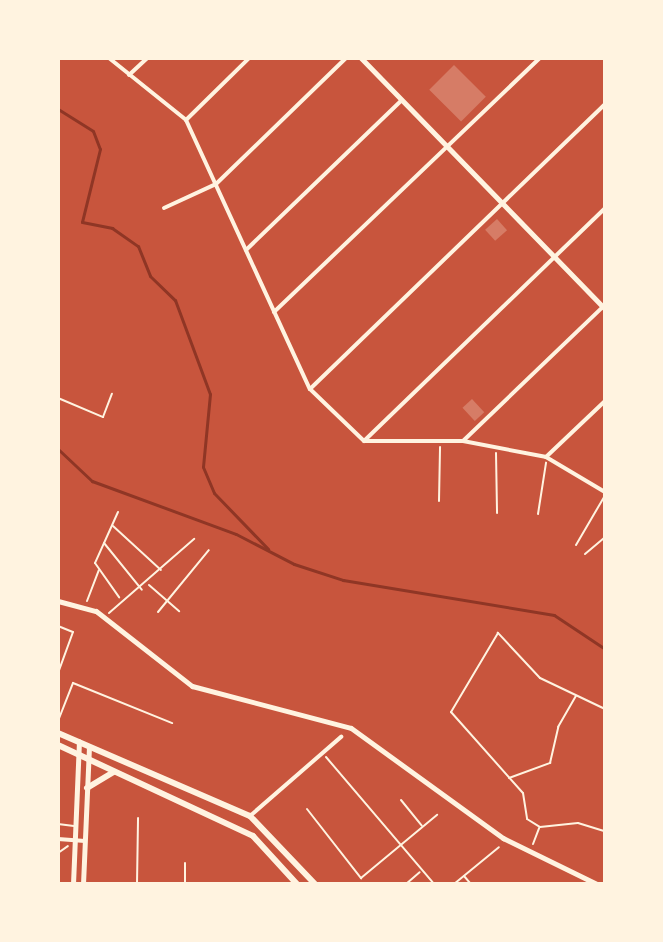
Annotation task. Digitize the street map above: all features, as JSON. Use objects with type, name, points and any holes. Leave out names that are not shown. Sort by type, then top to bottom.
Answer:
[{"type":"main road","points":[[58,733],[250,816],[315,884]]},
{"type":"main road","points":[[58,745],[253,836],[297,884]]},
{"type":"main road","points":[[87,788],[114,772]]},
{"type":"street","points":[[109,58],[186,120],[310,389],[364,441],[463,441],[546,457],[605,494]]},
{"type":"street","points":[[129,75],[147,58]]},
{"type":"street","points":[[186,120],[249,58]]},
{"type":"street","points":[[164,208],[216,184],[346,58]]},
{"type":"street","points":[[361,58],[604,307],[463,441]]},
{"type":"street","points":[[274,312],[540,58]]},
{"type":"street","points":[[246,250],[402,100]]},
{"type":"street","points":[[310,389],[605,104]]},
{"type":"street","points":[[364,441],[605,208]]},
{"type":"street","points":[[546,457],[605,401]]},
{"type":"street","points":[[58,601],[85,606],[106,618],[192,686],[351,728],[529,852],[597,884]]},
{"type":"street","points":[[250,816],[341,737]]},
{"type":"street","points":[[73,884],[79,741]]},
{"type":"street","points":[[83,884],[89,746]]},
{"type":"street","points":[[58,839],[85,841]]},
{"type":"lane","points":[[58,398],[103,417],[112,394]]},
{"type":"lane","points":[[58,626],[73,632],[58,673]]},
{"type":"lane","points":[[58,721],[73,683],[172,723]]},
{"type":"lane","points":[[137,884],[138,818]]},
{"type":"lane","points":[[58,824],[76,826]]},
{"type":"lane","points":[[185,863],[185,884]]},
{"type":"path","points":[[439,501],[440,441]]},
{"type":"path","points":[[496,447],[497,513]]},
{"type":"path","points":[[538,514],[546,457]]},
{"type":"path","points":[[576,545],[605,494]]},
{"type":"path","points":[[85,606],[100,569],[104,543],[118,512]]},
{"type":"path","points":[[112,524],[162,571]]},
{"type":"path","points":[[585,554],[605,537]]},
{"type":"path","points":[[106,618],[120,597],[143,591],[194,539]]},
{"type":"path","points":[[104,543],[143,591]]},
{"type":"path","points":[[158,612],[209,550]]},
{"type":"path","points":[[100,569],[120,597]]},
{"type":"path","points":[[149,585],[179,611]]},
{"type":"path","points":[[605,709],[540,678],[498,633],[451,712],[523,793],[520,810],[540,827],[578,823],[605,831]]},
{"type":"path","points":[[509,778],[550,763],[558,727],[577,695]]},
{"type":"path","points":[[323,752],[434,884]]},
{"type":"path","points":[[401,800],[423,827]]},
{"type":"path","points":[[307,809],[361,878],[437,815]]},
{"type":"path","points":[[529,852],[540,827]]},
{"type":"path","points":[[454,884],[499,847]]},
{"type":"path","points":[[406,884],[422,870]]},
{"type":"path","points":[[464,876],[471,884]]},
{"type":"building","points":[[454,65],[486,97],[461,122],[429,90]]},
{"type":"building","points":[[497,219],[507,230],[495,241],[485,230]]},
{"type":"building","points":[[472,399],[484,412],[475,421],[462,408]]},
{"type":"waterway","points":[[58,109],[93,131],[100,149],[82,222],[112,228],[138,246],[150,276],[175,300],[210,394],[203,467],[214,493],[268,549]]},
{"type":"waterway","points":[[58,449],[92,481],[236,534],[294,564],[343,580],[554,615],[605,649]]}]
